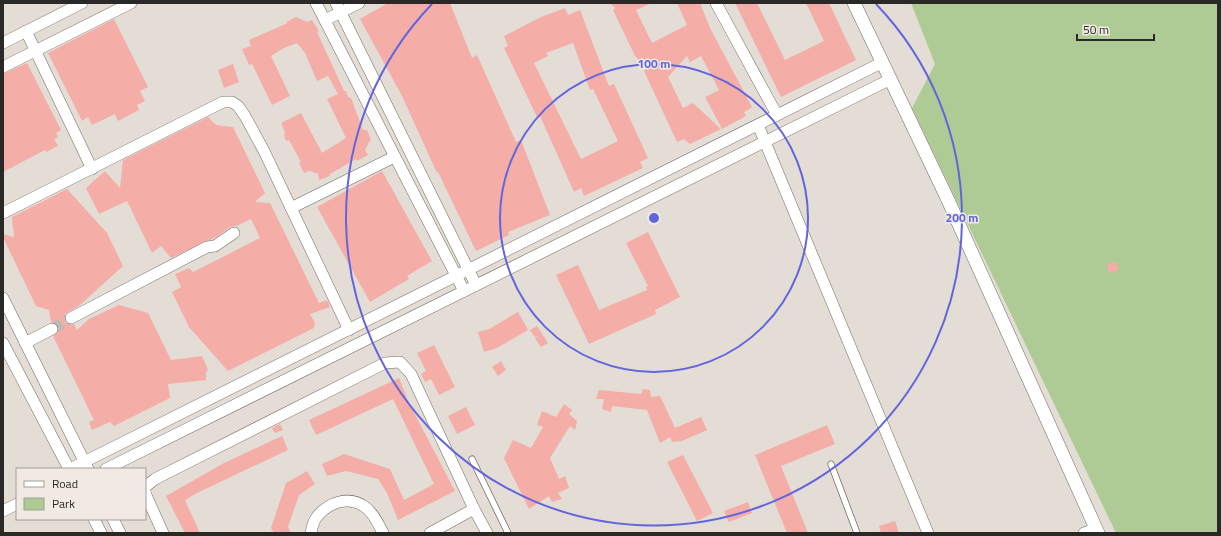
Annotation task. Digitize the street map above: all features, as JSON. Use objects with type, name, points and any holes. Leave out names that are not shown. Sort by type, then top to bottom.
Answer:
[{"type":"street","points":[[3,43],[82,3]]},
{"type":"street","points":[[3,67],[131,3]]},
{"type":"street","points":[[316,3],[464,291]]},
{"type":"street","points":[[325,20],[338,8],[358,3]]},
{"type":"street","points":[[716,3],[777,115]]},
{"type":"street","points":[[854,3],[889,80],[948,200],[1093,532]]},
{"type":"street","points":[[338,8],[476,285]]},
{"type":"street","points":[[26,31],[92,169]]},
{"type":"street","points":[[74,468],[86,465],[349,330],[881,63]]},
{"type":"street","points":[[108,468],[889,80]]},
{"type":"street","points":[[3,213],[224,102],[232,102],[238,106],[245,116],[349,330]]},
{"type":"street","points":[[758,125],[928,533]]},
{"type":"street","points":[[291,208],[394,157]]},
{"type":"street","points":[[72,318],[207,247],[215,246],[234,233]]},
{"type":"street","points":[[3,298],[86,465]]},
{"type":"street","points":[[25,343],[52,329]]},
{"type":"street","points":[[3,343],[69,468]]},
{"type":"street","points":[[146,487],[155,479],[385,363],[400,362],[411,374],[474,509],[487,533]]},
{"type":"street","points":[[146,495],[163,533]]},
{"type":"street","points":[[311,533],[315,519],[325,509],[339,501],[355,501],[367,508],[383,533]]},
{"type":"street","points":[[3,511],[16,504]]},
{"type":"street","points":[[430,533],[474,509]]},
{"type":"street","points":[[94,520],[101,533]]},
{"type":"street","points":[[114,520],[120,533]]},
{"type":"lane","points":[[472,459],[508,533]]},
{"type":"lane","points":[[831,464],[857,533]]},
{"type":"green space","points":[[911,3],[1218,3],[1218,533],[1116,533],[912,108],[935,64]]},
{"type":"building","points":[[388,3],[450,3],[472,58],[477,55],[516,142],[521,140],[550,215],[508,232],[509,235],[476,251],[438,172],[437,173],[402,96],[360,19]]},
{"type":"building","points":[[610,3],[652,3],[636,10],[652,43],[687,25],[677,3],[700,3],[710,28],[752,107],[744,112],[746,116],[722,129],[705,97],[719,90],[701,56],[690,62],[687,56],[668,77],[683,108],[693,103],[721,129],[690,144],[684,139],[677,142],[644,71],[647,68],[635,56],[613,10],[615,8]]},
{"type":"building","points":[[735,3],[757,3],[785,60],[824,41],[806,3],[829,3],[856,60],[781,97]]},
{"type":"building","points":[[565,8],[568,15],[580,10],[609,86],[614,84],[648,158],[640,162],[643,168],[584,196],[581,188],[574,192],[540,116],[537,117],[504,48],[508,46],[504,36],[541,17]],"holes":[[[573,43],[590,90],[593,89],[618,141],[581,159],[534,63],[548,56],[546,53]]]},
{"type":"building","points":[[296,17],[307,22],[312,20],[319,31],[317,32],[344,91],[346,91],[348,97],[351,98],[363,130],[367,130],[371,140],[365,150],[368,155],[357,161],[356,159],[330,174],[330,176],[319,180],[318,174],[310,171],[304,173],[299,163],[301,162],[289,140],[286,141],[284,135],[285,132],[281,123],[301,113],[322,153],[346,138],[327,99],[338,94],[328,76],[317,81],[305,53],[297,43],[284,48],[271,56],[290,96],[272,105],[252,64],[249,65],[242,49],[251,46],[249,40],[288,23],[286,22]]},
{"type":"building","points":[[114,19],[148,87],[140,91],[145,101],[137,105],[139,110],[118,121],[115,114],[92,125],[88,117],[82,121],[48,53]]},
{"type":"building","points":[[27,63],[61,130],[56,133],[58,137],[54,139],[58,146],[46,152],[45,150],[3,172],[3,74]]},
{"type":"building","points":[[233,64],[239,82],[224,88],[218,70]]},
{"type":"building","points":[[208,117],[216,125],[233,127],[265,193],[255,202],[270,203],[319,303],[327,300],[330,307],[310,314],[315,323],[314,328],[228,371],[189,327],[172,292],[181,287],[175,274],[189,268],[193,272],[260,238],[251,219],[236,226],[230,227],[218,236],[171,258],[161,246],[152,253],[127,201],[99,214],[86,188],[105,171],[120,188],[123,160]]},
{"type":"building","points":[[382,171],[432,261],[407,276],[409,279],[370,302],[317,207]]},
{"type":"building","points":[[67,189],[107,233],[123,266],[80,305],[65,314],[65,322],[70,325],[74,324],[77,330],[89,319],[119,305],[148,313],[171,360],[202,356],[208,370],[206,372],[206,380],[168,384],[170,398],[114,426],[110,422],[92,430],[89,422],[94,420],[53,336],[58,332],[58,326],[51,322],[49,310],[36,306],[3,237],[3,234],[14,237],[12,217]]},
{"type":"building","points":[[648,232],[680,297],[655,310],[656,314],[589,344],[556,275],[578,265],[599,310],[647,290],[646,287],[648,286],[626,243]]},
{"type":"building","points":[[1116,262],[1119,270],[1109,273],[1107,264]]},
{"type":"building","points":[[518,312],[528,330],[497,348],[484,352],[478,332],[489,329]]},
{"type":"building","points":[[537,326],[548,343],[541,347],[535,338],[539,336],[535,337],[530,330]]},
{"type":"building","points":[[434,345],[455,387],[439,395],[431,379],[425,382],[421,374],[426,371],[417,353]]},
{"type":"building","points":[[501,361],[506,370],[498,376],[492,367]]},
{"type":"building","points":[[399,378],[409,403],[455,491],[398,520],[387,493],[378,479],[346,471],[327,476],[322,464],[344,454],[390,469],[404,500],[434,484],[393,399],[316,435],[309,420]]},
{"type":"building","points":[[643,389],[650,390],[651,397],[660,396],[675,428],[701,417],[707,430],[682,441],[672,442],[670,437],[660,443],[647,410],[612,406],[611,412],[602,409],[604,399],[596,399],[599,390],[641,394]]},
{"type":"building","points":[[564,404],[572,410],[569,414],[577,421],[575,430],[570,426],[550,458],[559,479],[565,476],[569,488],[558,493],[562,499],[552,502],[549,496],[529,509],[504,458],[513,440],[531,448],[543,427],[537,425],[542,411],[556,417]]},
{"type":"building","points":[[466,407],[475,425],[457,434],[448,416]]},
{"type":"building","points":[[280,424],[283,430],[275,433],[272,428]]},
{"type":"building","points":[[827,425],[835,444],[781,466],[808,533],[787,533],[755,455]]},
{"type":"building","points":[[282,436],[288,450],[185,500],[200,533],[185,533],[166,496],[224,463]]},
{"type":"building","points":[[683,455],[713,513],[697,521],[667,462]]},
{"type":"building","points":[[307,471],[315,484],[299,495],[288,527],[291,533],[274,533],[271,528],[286,483]]},
{"type":"building","points":[[748,502],[752,513],[729,522],[724,511]]},
{"type":"building","points":[[895,521],[899,533],[881,533],[879,526]]},
{"type":"tunnel","points":[[52,329],[71,318]]}]
